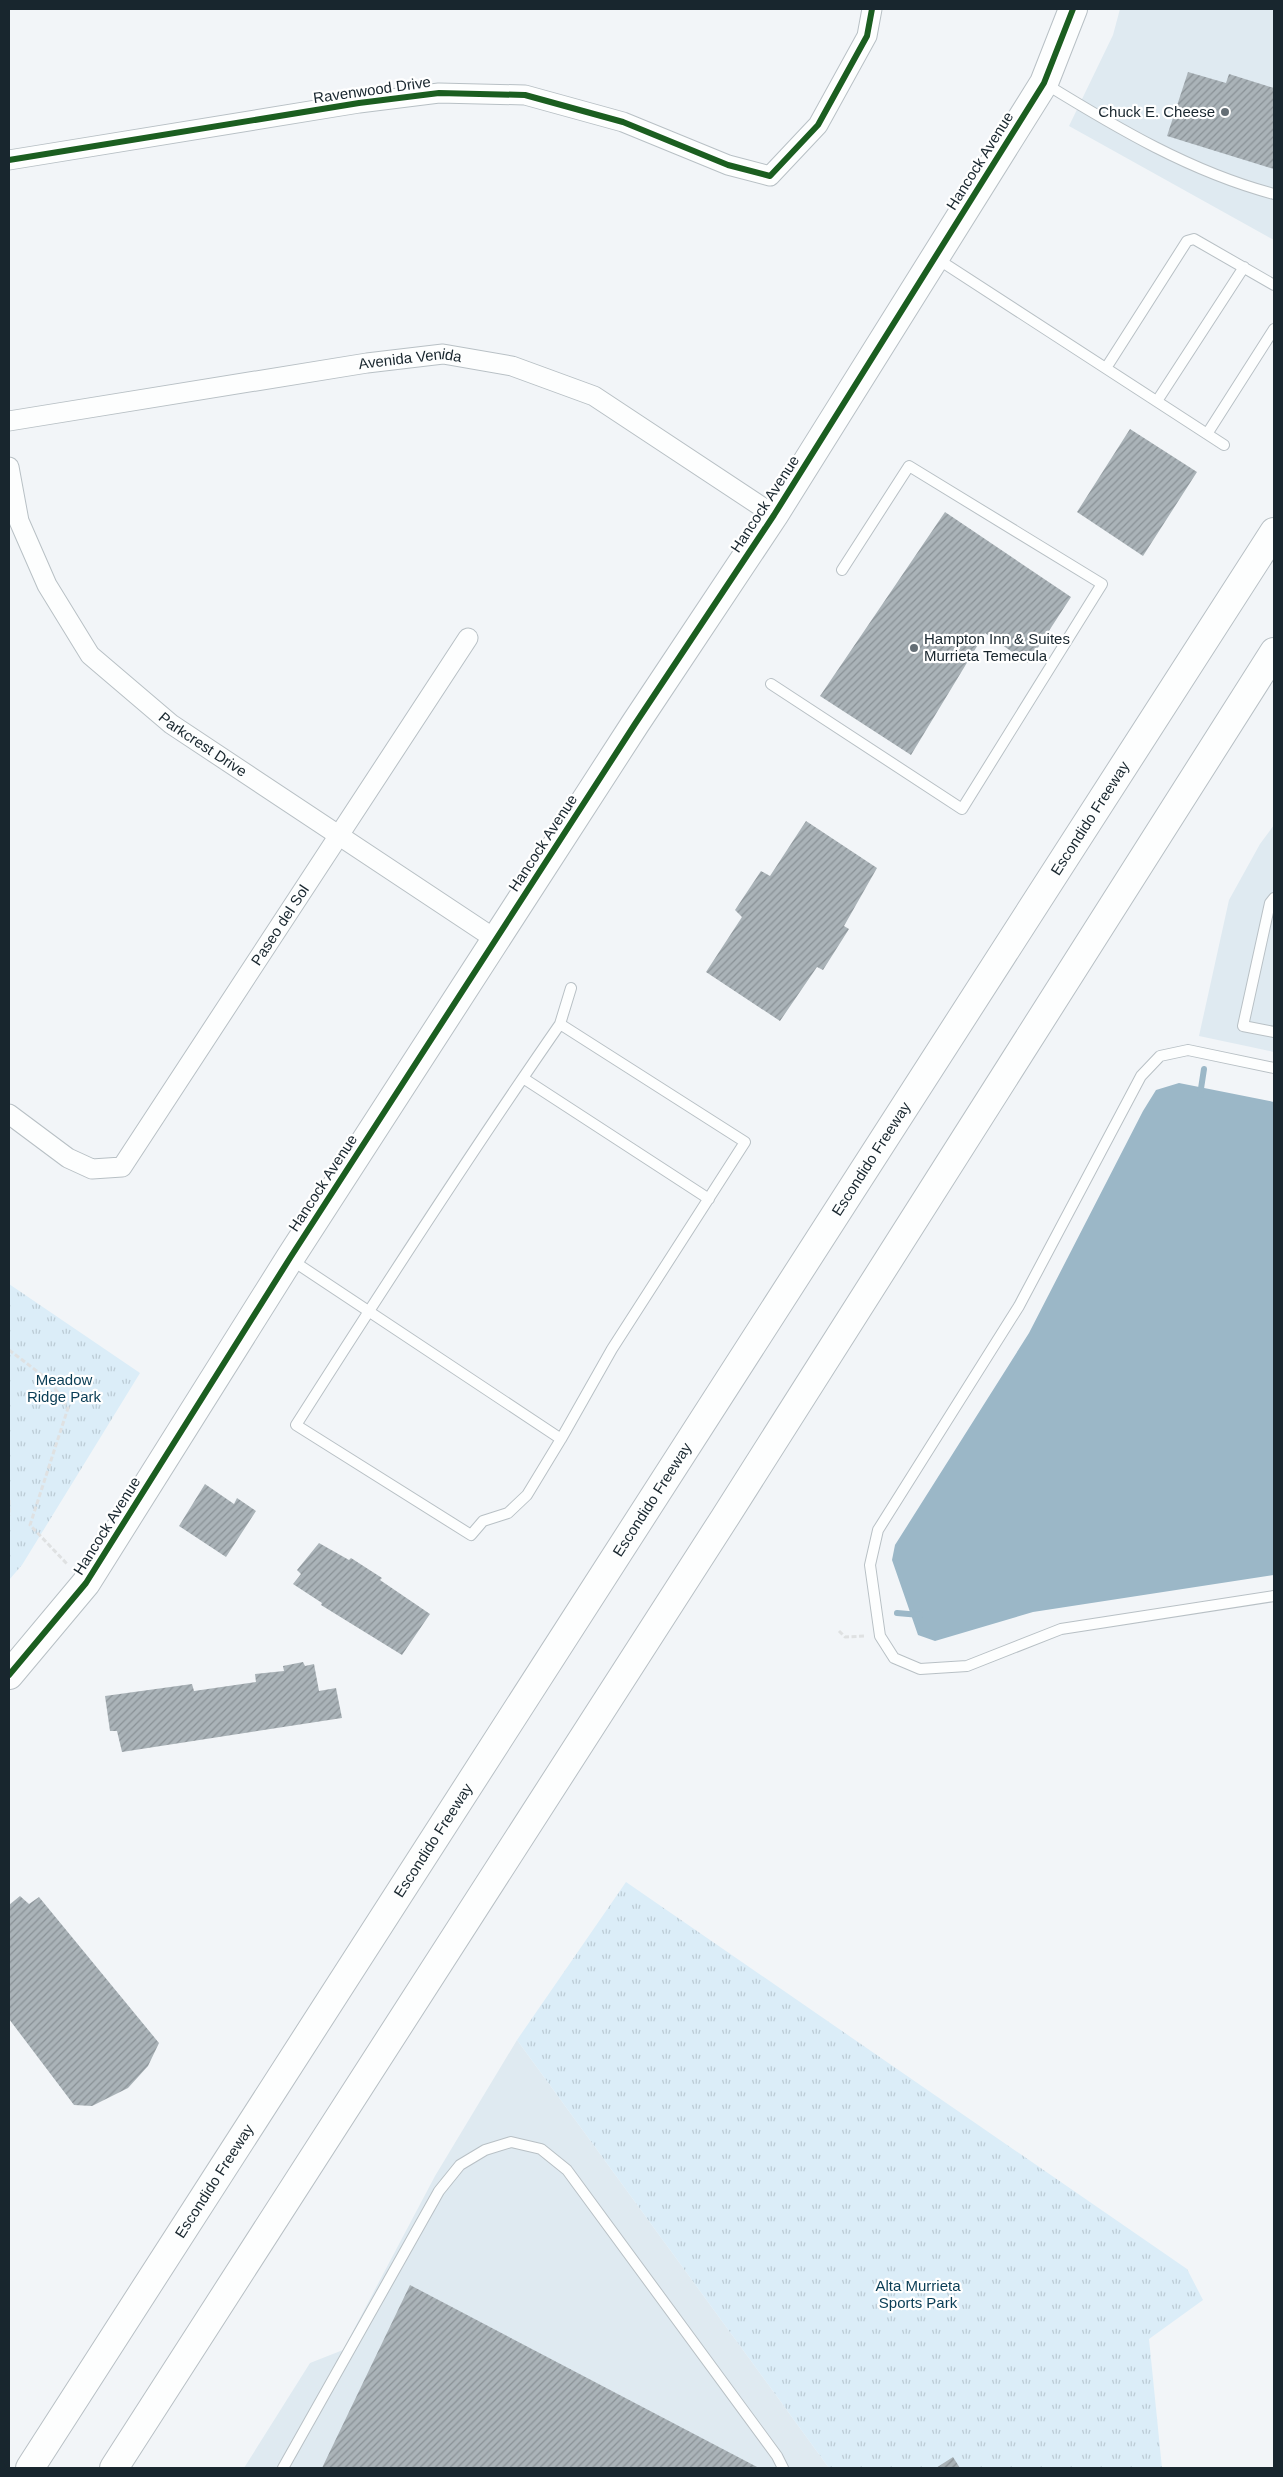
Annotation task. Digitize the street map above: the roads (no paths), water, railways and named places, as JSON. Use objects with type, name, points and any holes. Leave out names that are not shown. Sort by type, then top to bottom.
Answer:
[{"type":"main road","name":"Hancock Avenue","points":[[9,1675],[86,1583],[290,1258],[495,939],[774,515],[1044,83],[1073,9]]},
{"type":"main road","name":"Escondido Freeway","points":[[30,2468],[1274,532]]},
{"type":"main road","points":[[114,2468],[735,1502],[1274,652]]},
{"type":"street","name":"Ravenwood Drive","points":[[9,160],[349,105],[439,93],[525,96],[623,122],[728,166],[770,176],[818,125],[868,36],[872,9]]},
{"type":"street","name":"Avenida Venida","points":[[9,421],[357,364],[444,354],[512,366],[594,396],[774,515]]},
{"type":"street","name":"Parkcrest Drive","points":[[9,467],[19,521],[27,540],[47,585],[90,655],[171,724],[495,939]]},
{"type":"street","name":"Paseo del Sol","points":[[9,1114],[68,1158],[92,1169],[122,1168],[468,638]]},
{"type":"lane","points":[[1044,83],[1108,122],[1161,150],[1235,183],[1274,194]]},
{"type":"lane","points":[[1106,368],[1187,241],[1194,238],[1274,285]]},
{"type":"lane","points":[[935,257],[1224,444]]},
{"type":"lane","points":[[1157,401],[1244,267]]},
{"type":"lane","points":[[1207,434],[1274,329]]},
{"type":"lane","points":[[771,684],[962,809],[1102,584],[909,466],[842,570]]},
{"type":"lane","points":[[1274,898],[1270,903],[1243,1026],[1274,1032]]},
{"type":"lane","points":[[560,1024],[745,1142],[612,1349],[527,1495],[508,1513],[482,1521],[471,1535],[296,1425],[522,1078],[560,1024],[571,988]]},
{"type":"lane","points":[[1274,1068],[1188,1050],[1160,1056],[1141,1076],[1019,1306],[878,1530],[870,1565],[880,1636],[894,1658],[920,1669],[967,1666],[1061,1629],[1274,1596]]},
{"type":"lane","points":[[522,1078],[709,1199]]},
{"type":"lane","points":[[290,1258],[561,1439]]},
{"type":"lane","points":[[283,2468],[439,2191],[460,2165],[485,2150],[511,2142],[541,2148],[566,2170],[777,2456],[783,2468]]},
{"type":"waterway","points":[[1200,1095],[1204,1069]]},
{"type":"waterway","points":[[897,1613],[920,1615]]},
{"type":"place","name":"Chuck E. Cheese","points":[[1225,112]]},
{"type":"place","name":"Hampton Inn & Suites Murrieta Temecula","points":[[914,648]]},
{"type":"park label","name":"Meadow Ridge Park","points":[[64,1388]]},
{"type":"park label","name":"Alta Murrieta Sports Park","points":[[918,2294]]}]
